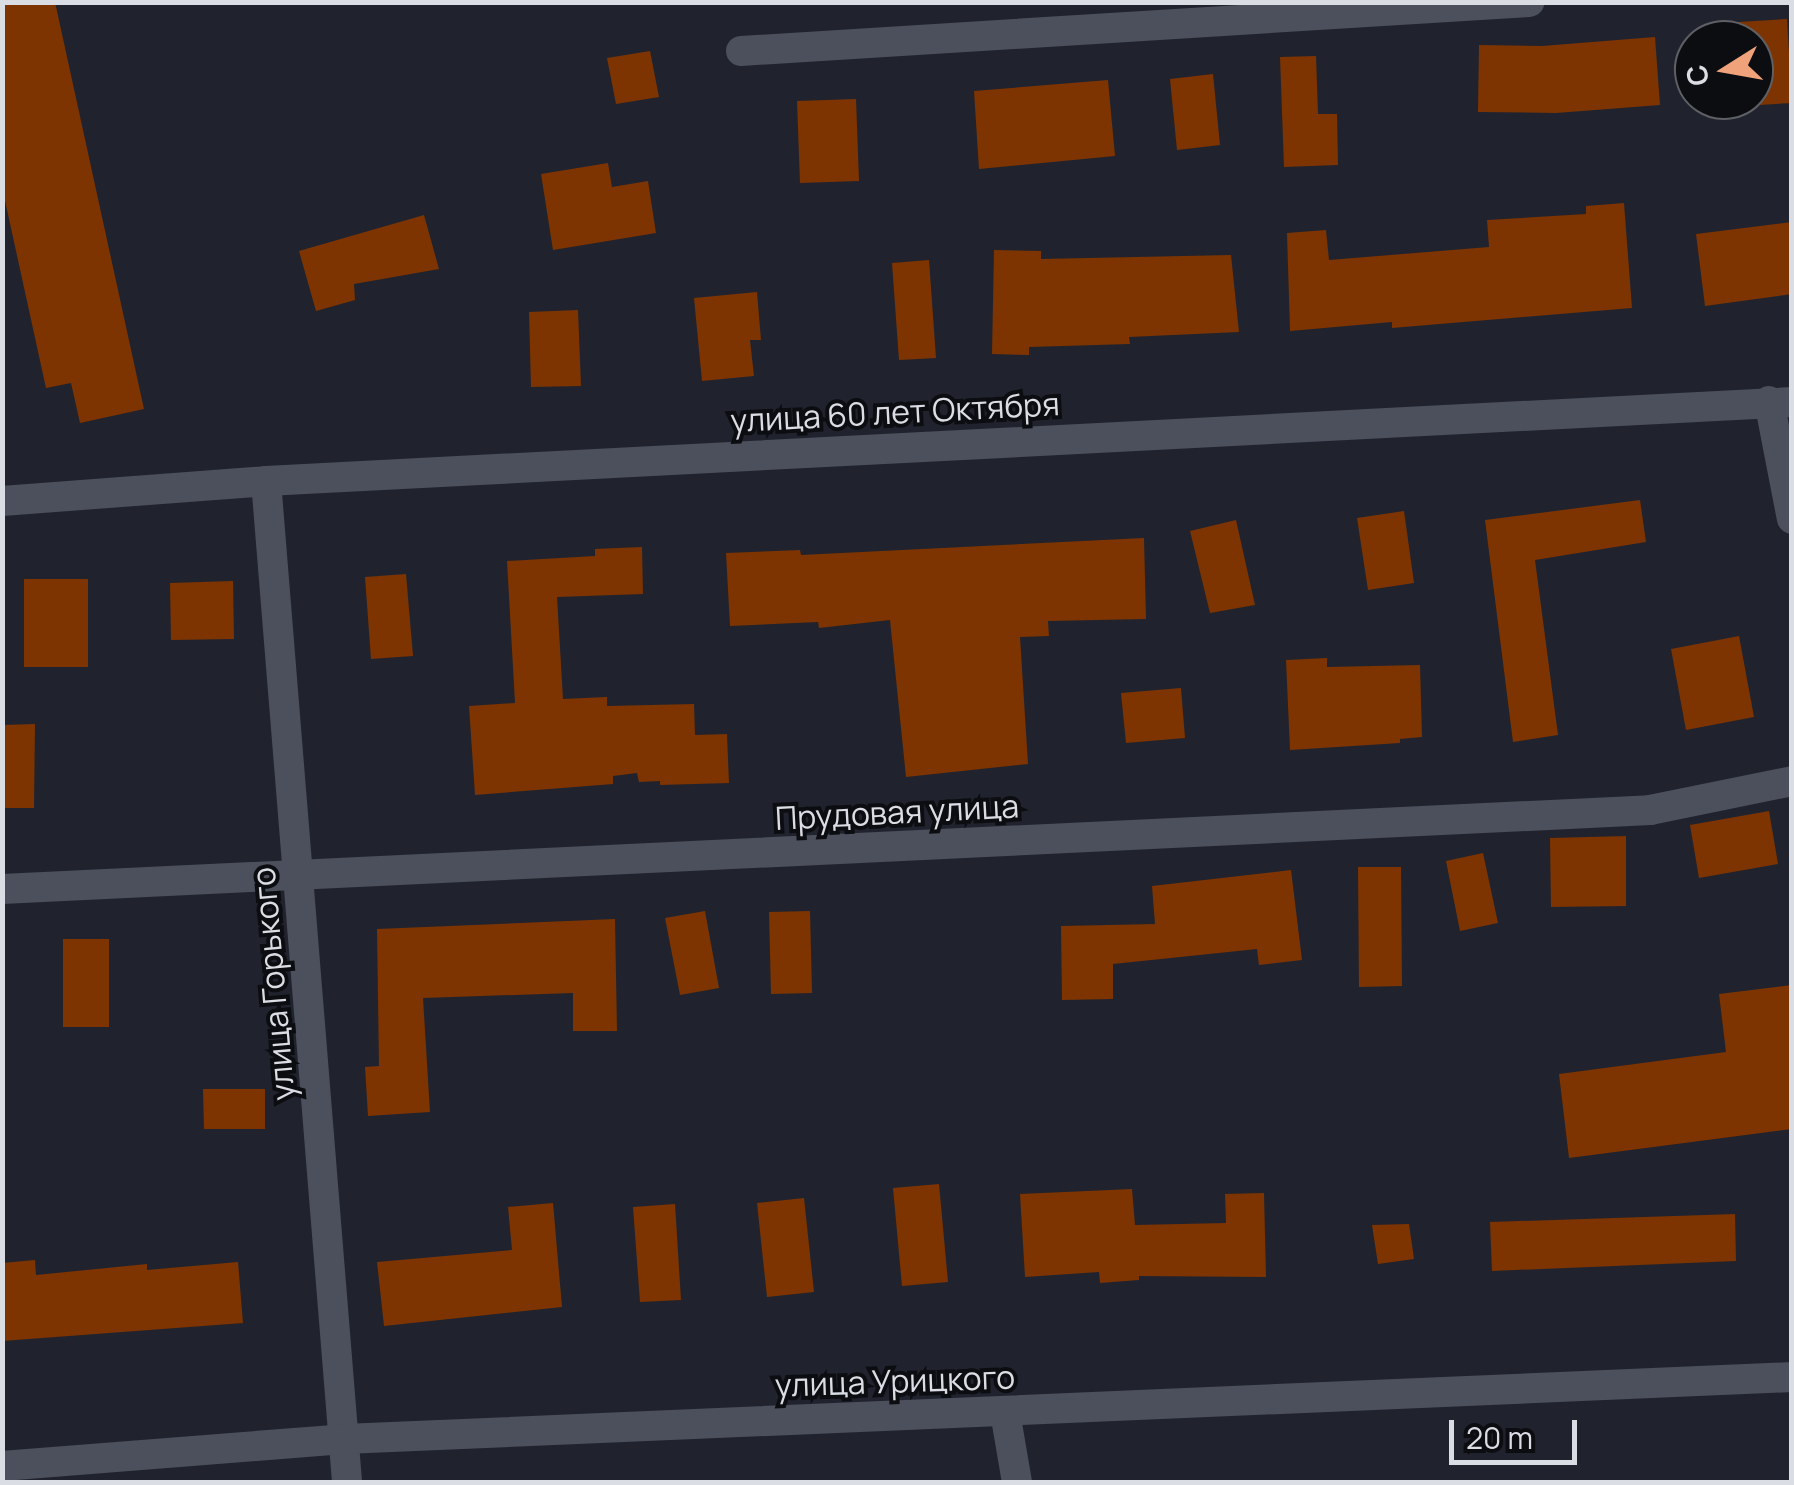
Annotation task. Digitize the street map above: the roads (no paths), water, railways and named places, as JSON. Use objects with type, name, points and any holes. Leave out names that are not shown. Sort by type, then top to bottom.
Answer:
[{"type":"street","points":[[741,51],[1529,2]]},
{"type":"street","points":[[1780,402],[1792,519]]},
{"type":"street","name":"улица 60 лет Октября","points":[[2,501],[266,481],[1780,402]]},
{"type":"street","name":"улица Горького","points":[[266,481],[347,1482]]},
{"type":"street","name":"Прудовая улица","points":[[2,889],[1650,810],[1792,781]]},
{"type":"street","name":"улица Урицкого","points":[[2,1466],[344,1439],[1792,1377]]},
{"type":"street","points":[[1005,1412],[1016,1482]]}]
